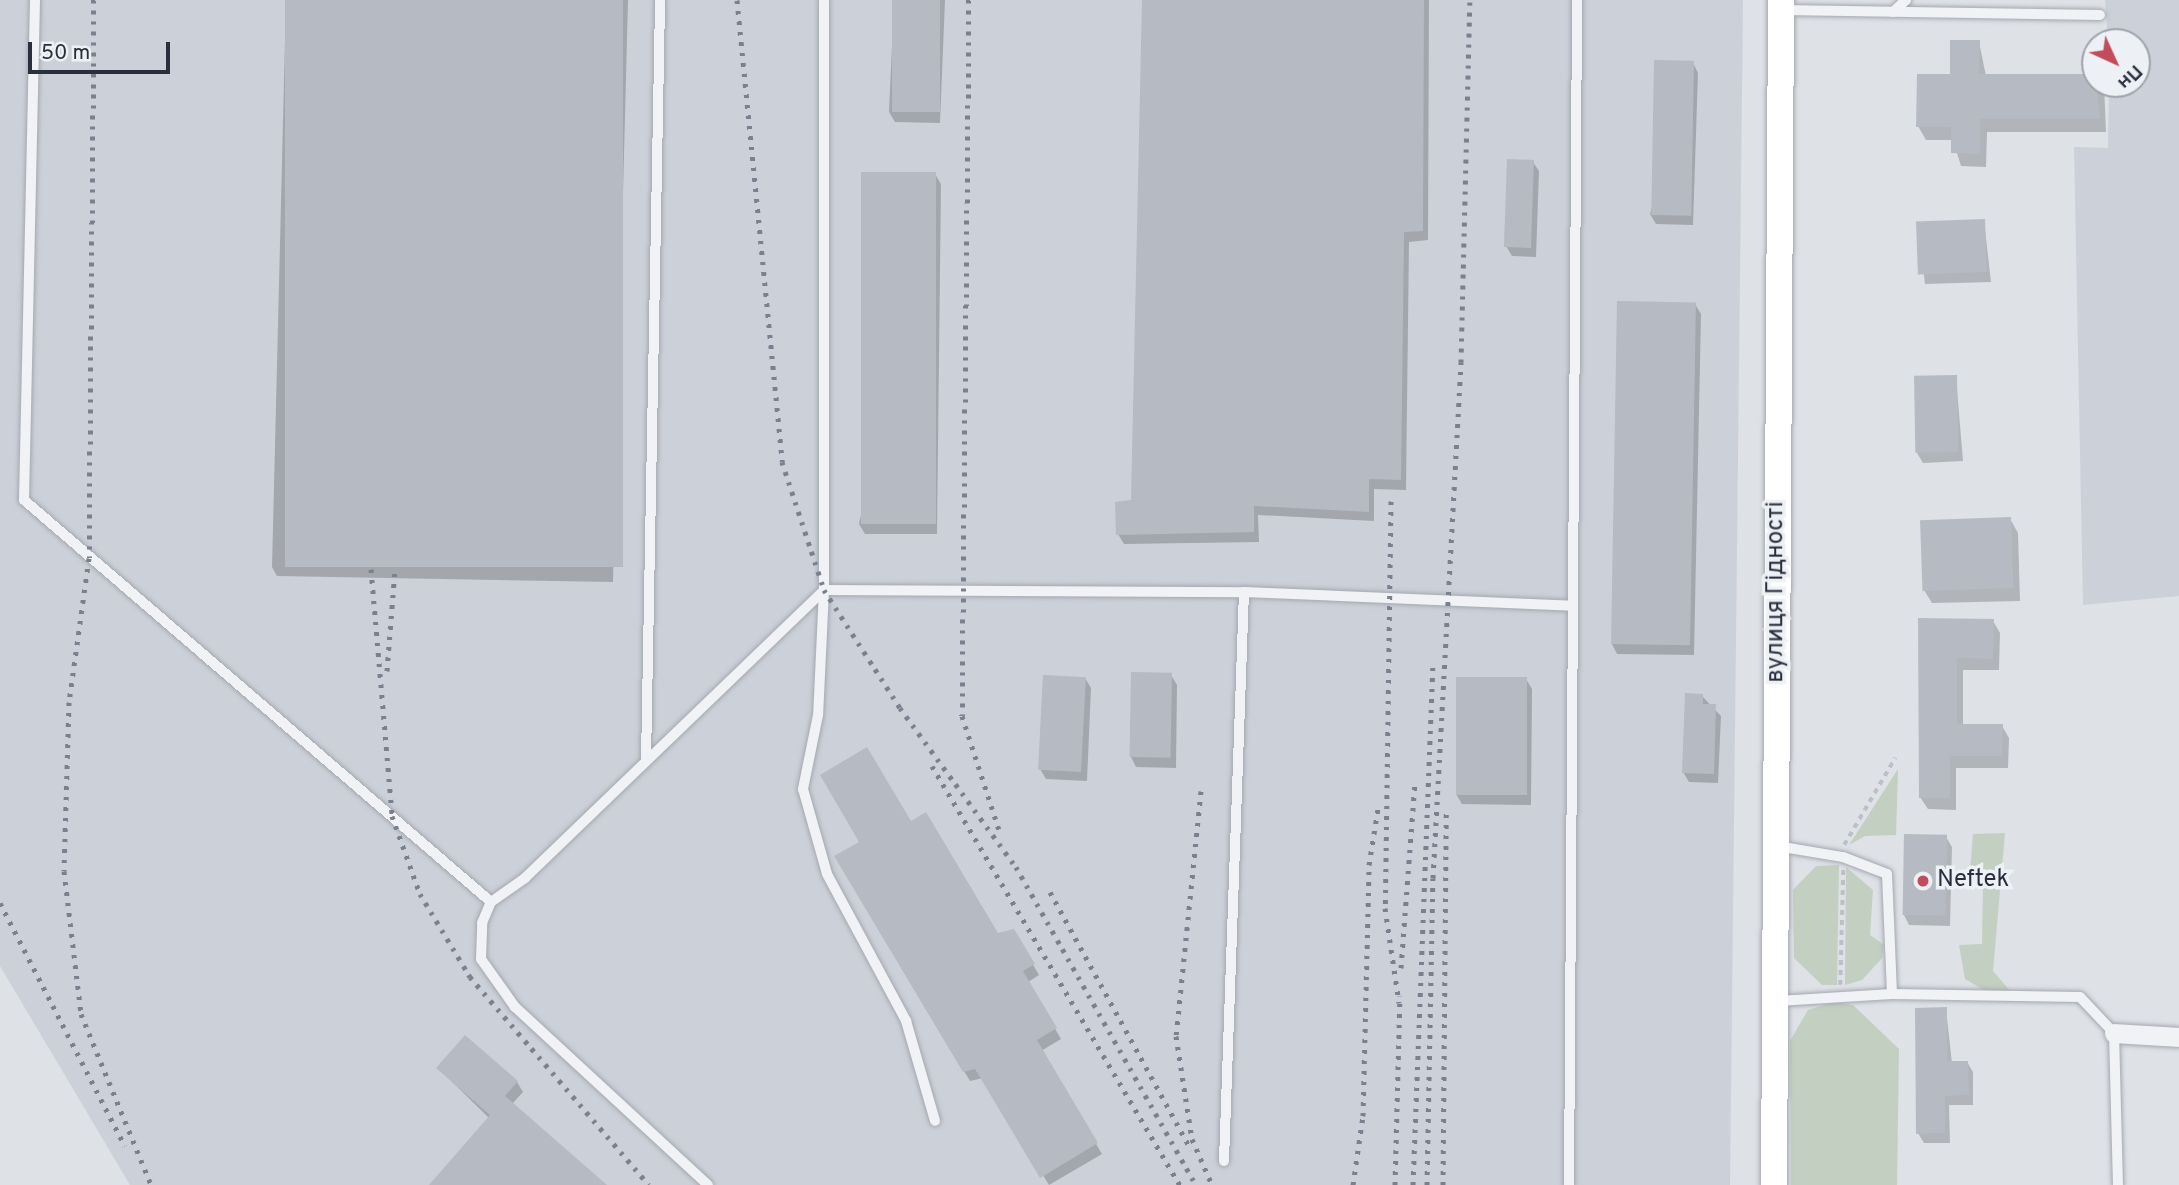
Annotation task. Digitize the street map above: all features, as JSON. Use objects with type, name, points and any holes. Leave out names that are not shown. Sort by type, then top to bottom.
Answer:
[{"type":"main road","name":"вулиця Гідності","points":[[1774,1185],[1781,5]]},
{"type":"street","points":[[2114,1033],[2179,1037]]},
{"type":"lane","points":[[35,0],[24,500],[491,902]]},
{"type":"lane","points":[[646,760],[660,0]]},
{"type":"lane","points":[[824,0],[824,590],[818,715],[803,789],[827,874],[906,1021],[935,1121]]},
{"type":"lane","points":[[1569,1185],[1577,0]]},
{"type":"lane","points":[[1893,12],[1906,0]]},
{"type":"lane","points":[[1781,5],[1893,12],[2100,15]]},
{"type":"lane","points":[[708,1185],[514,1007],[481,959],[482,923],[491,902],[646,760],[824,590],[1244,592],[1573,606]]},
{"type":"lane","points":[[1224,1161],[1244,592]]},
{"type":"lane","points":[[1777,846],[1843,857],[1887,874],[1892,994]]},
{"type":"lane","points":[[1775,1001],[1892,994],[2080,997],[2114,1033],[2118,1185]]},
{"type":"path","points":[[1843,846],[1895,758]]},
{"type":"path","points":[[1840,997],[1843,868]]},
{"type":"shaded area","points":[[0,0],[1743,0],[1730,1185],[130,1185],[0,966]]},
{"type":"shaded area","points":[[2105,0],[2179,0],[2179,596],[2083,605],[2074,147],[2108,148],[2109,98],[2151,98],[2151,28],[2107,28]]},
{"type":"green space","points":[[1898,769],[1896,835],[1865,836],[1849,845]]},
{"type":"green space","points":[[2005,833],[1993,971],[2011,992],[1989,993],[1965,979],[1959,945],[1982,944],[1983,886],[1969,885],[1973,834]]},
{"type":"green space","points":[[1839,865],[1837,985],[1822,985],[1794,958],[1793,890],[1816,866]]},
{"type":"green space","points":[[1846,867],[1873,890],[1870,935],[1884,945],[1882,958],[1862,980],[1845,985]]},
{"type":"green space","points":[[1834,1002],[1853,1005],[1899,1049],[1897,1185],[1791,1185],[1790,1041],[1808,1010]]},
{"type":"building","points":[[285,0],[623,0],[623,567],[285,567]]},
{"type":"building","points":[[892,0],[940,0],[940,112],[892,112]]},
{"type":"building","points":[[1142,0],[1424,0],[1423,231],[1404,232],[1401,480],[1369,479],[1369,512],[1254,506],[1254,532],[1116,535],[1115,502],[1131,500]]},
{"type":"building","points":[[1950,40],[1980,40],[1979,74],[2081,74],[2081,98],[2098,98],[2100,119],[1980,119],[1980,154],[1951,153],[1951,127],[1916,127],[1917,74],[1950,74]]},
{"type":"building","points":[[1654,60],[1694,61],[1691,216],[1651,215]]},
{"type":"building","points":[[1507,159],[1534,160],[1531,248],[1504,247]]},
{"type":"building","points":[[861,172],[936,172],[936,524],[861,524]]},
{"type":"building","points":[[1985,219],[1987,272],[1918,274],[1916,221]]},
{"type":"building","points":[[1617,301],[1696,302],[1690,645],[1611,644]]},
{"type":"building","points":[[1957,375],[1958,452],[1915,453],[1914,376]]},
{"type":"building","points":[[2011,517],[2013,588],[1923,591],[1920,520]]},
{"type":"building","points":[[1918,618],[1994,619],[1993,659],[1957,658],[1957,724],[2003,724],[2002,756],[1950,756],[1950,798],[1919,798]]},
{"type":"building","points":[[1131,672],[1172,673],[1171,758],[1130,757]]},
{"type":"building","points":[[1043,675],[1086,677],[1081,772],[1038,770]]},
{"type":"building","points":[[1456,677],[1527,677],[1527,795],[1456,795]]},
{"type":"building","points":[[1685,693],[1703,694],[1703,704],[1716,704],[1714,774],[1682,773]]},
{"type":"building","points":[[867,747],[911,821],[926,812],[998,933],[1014,929],[1035,964],[1023,971],[1057,1028],[1037,1040],[1098,1143],[1040,1178],[975,1069],[963,1072],[834,856],[859,842],[820,775]]},
{"type":"building","points":[[1904,834],[1947,835],[1946,916],[1903,915]]},
{"type":"building","points":[[1947,1007],[1947,1061],[1968,1061],[1969,1095],[1945,1096],[1945,1133],[1916,1134],[1915,1008]]},
{"type":"building","points":[[465,1035],[518,1081],[505,1096],[607,1185],[429,1185],[490,1115],[436,1068]]},
{"type":"railway","points":[[94,0],[89,558],[69,702],[64,871],[81,1014],[151,1185]]},
{"type":"railway","points":[[737,0],[782,462],[824,590],[900,708],[1016,867],[1196,1185]]},
{"type":"railway","points":[[969,0],[962,716],[1000,833]]},
{"type":"railway","points":[[1427,1185],[1433,878],[1461,362],[1470,0]]},
{"type":"railway","points":[[1391,501],[1385,908],[1399,1003]]},
{"type":"railway","points":[[371,569],[392,816],[420,894],[470,977],[649,1185]]},
{"type":"railway","points":[[387,671],[395,569]]},
{"type":"railway","points":[[1413,1185],[1433,663]]},
{"type":"railway","points":[[932,766],[1180,1185]]},
{"type":"railway","points":[[1401,968],[1415,783]]},
{"type":"railway","points":[[1201,791],[1176,1036],[1192,1139],[1212,1185]]},
{"type":"railway","points":[[1443,1185],[1446,808]]},
{"type":"railway","points":[[1353,1185],[1363,1116],[1369,865],[1378,809]]},
{"type":"railway","points":[[1050,892],[1191,1150]]},
{"type":"railway","points":[[0,903],[125,1146]]},
{"type":"railway","points":[[1395,1185],[1400,996]]},
{"type":"place","name":"Neftek","points":[[1923,881]]}]
